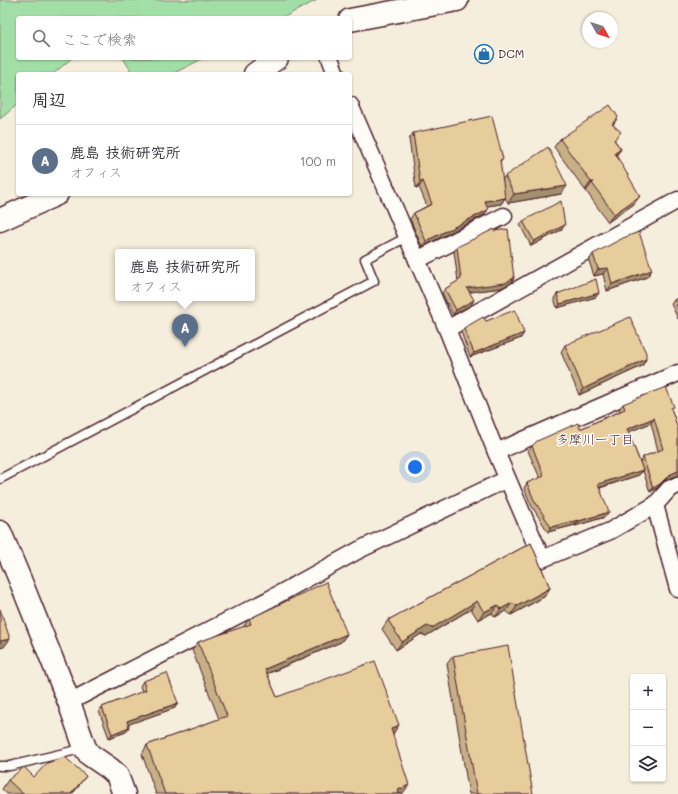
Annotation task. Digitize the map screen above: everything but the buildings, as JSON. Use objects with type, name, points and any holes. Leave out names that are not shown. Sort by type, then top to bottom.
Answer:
[{"type":"street","points":[[352,20],[457,0]]},
{"type":"street","points":[[258,72],[274,60]]},
{"type":"street","points":[[331,60],[335,72]]},
{"type":"street","points":[[352,110],[447,329],[507,479],[542,559],[610,531],[655,505],[669,490],[678,485]]},
{"type":"street","points":[[0,220],[53,196]]},
{"type":"street","points":[[447,329],[678,200]]},
{"type":"street","points":[[417,260],[504,216]]},
{"type":"street","points":[[496,452],[678,373]]},
{"type":"street","points":[[68,702],[268,600],[359,550],[507,479]]},
{"type":"street","points":[[655,505],[678,589]]},
{"type":"street","points":[[0,532],[21,582],[85,748],[90,755],[117,775],[124,794]]},
{"type":"lane","points":[[0,479],[374,281],[365,259],[407,237]]},
{"type":"lane","points":[[0,766],[10,766],[85,748]]},
{"type":"green space","points":[[0,0],[317,0],[286,16],[16,16],[16,60],[70,60],[55,72],[16,72],[16,106],[0,119]]},
{"type":"green space","points":[[124,60],[200,60],[176,72],[132,72]]},
{"type":"place","name":"DCM","points":[[484,54]]},
{"type":"place","name":"鹿島 技術研究所","points":[[185,347]]},
{"type":"district","name":"多摩川一丁目","points":[[595,439]]}]
